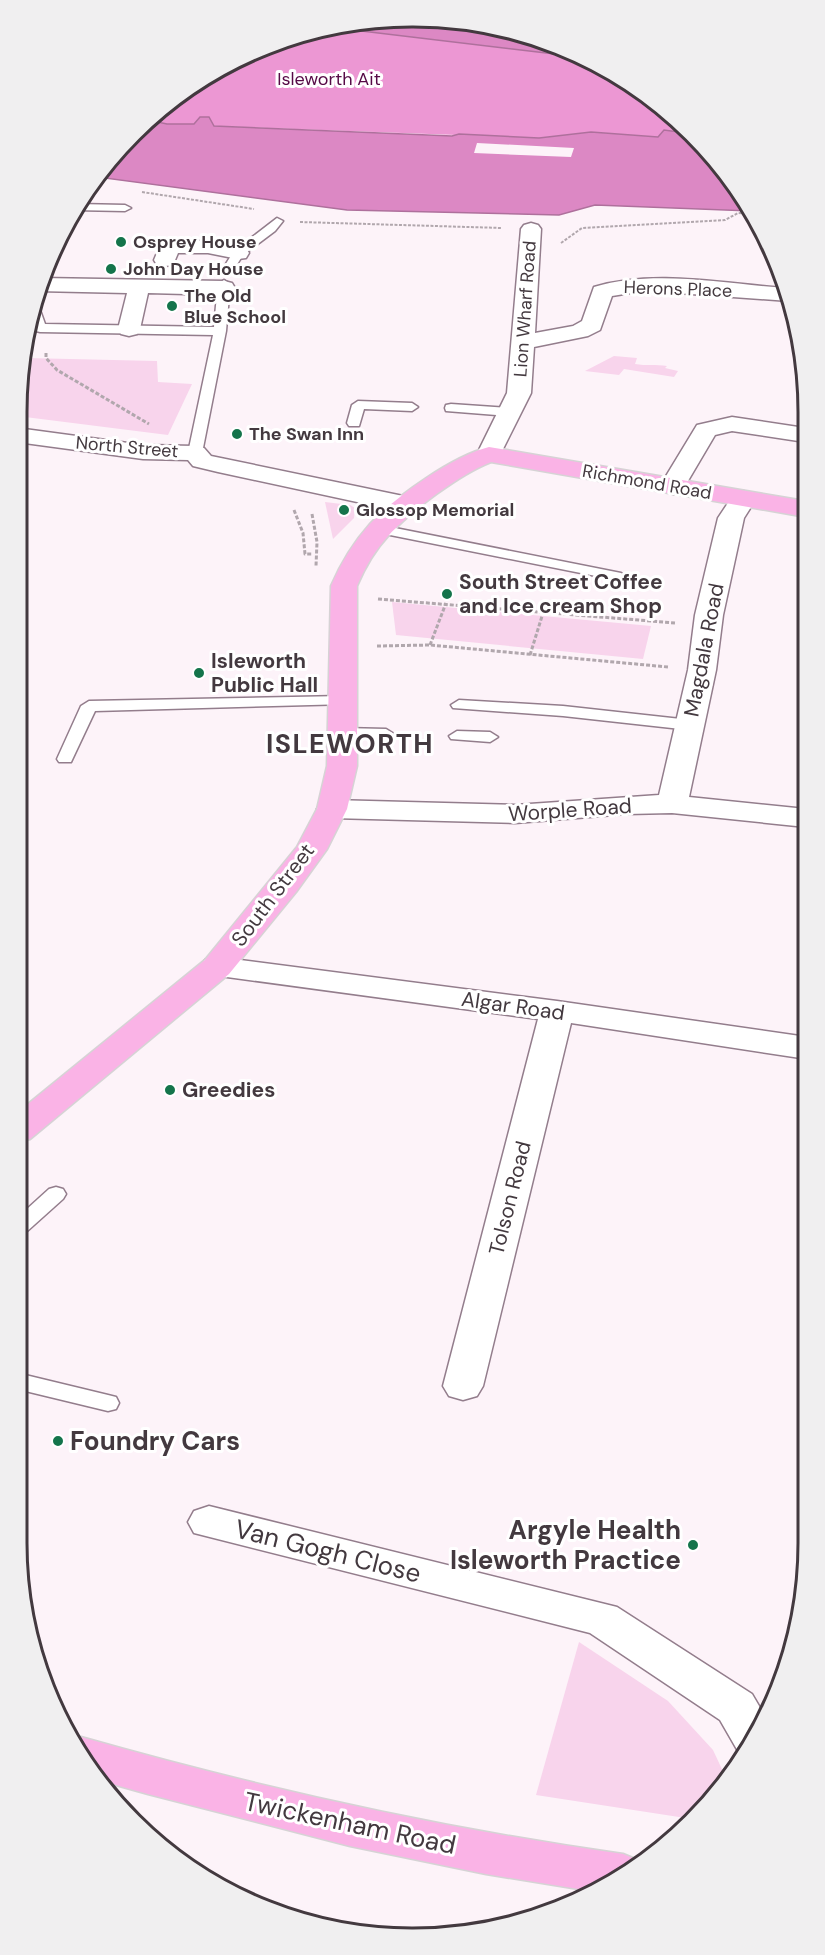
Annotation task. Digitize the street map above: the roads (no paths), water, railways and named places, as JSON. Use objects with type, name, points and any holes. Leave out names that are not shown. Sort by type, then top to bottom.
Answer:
[{"type":"main road","name":"Richmond Road","points":[[489,454],[798,508]]},
{"type":"main road","name":"South Street","points":[[27,1122],[218,967],[312,849],[332,809],[342,766],[344,586],[354,563],[380,529],[408,505],[464,464],[489,454]]},
{"type":"main road","name":"Twickenham Road","points":[[94,1760],[220,1794],[367,1830],[610,1873]]},
{"type":"street","name":"Lion Wharf Road","points":[[489,454],[519,393],[531,229]]},
{"type":"street","points":[[48,285],[139,287],[228,274],[208,247],[170,246],[165,260]]},
{"type":"street","name":"Herons Place","points":[[524,342],[580,330],[592,325],[602,292],[610,287],[638,285],[780,294]]},
{"type":"street","points":[[129,329],[139,287]]},
{"type":"street","points":[[673,486],[706,430],[732,424],[798,434]]},
{"type":"street","name":"North Street","points":[[27,436],[143,452],[195,453],[202,461],[209,463],[408,505]]},
{"type":"street","name":"Magdala Road","points":[[672,804],[702,669],[708,625],[730,518],[743,499]]},
{"type":"street","name":"Worple Road","points":[[332,809],[496,814],[672,804],[798,817]]},
{"type":"street","name":"Algar Road","points":[[218,967],[557,1011],[798,1047]]},
{"type":"street","name":"Tolson Road","points":[[463,1386],[557,1011]]},
{"type":"street","name":"Van Gogh Close","points":[[209,1522],[602,1619],[736,1707],[749,1730]]},
{"type":"lane","points":[[87,207],[124,208]]},
{"type":"lane","points":[[195,453],[220,331],[228,274],[277,221]]},
{"type":"lane","points":[[38,322],[40,328],[220,331]]},
{"type":"lane","points":[[354,423],[358,405],[412,407]]},
{"type":"lane","points":[[451,408],[509,412]]},
{"type":"lane","points":[[380,529],[621,577]]},
{"type":"lane","points":[[563,711],[570,695]]},
{"type":"lane","points":[[65,759],[89,706],[343,701]]},
{"type":"lane","points":[[459,705],[563,711],[690,724]]},
{"type":"lane","points":[[343,733],[386,734]]},
{"type":"lane","points":[[457,736],[490,737]]},
{"type":"lane","points":[[27,1219],[56,1194]]},
{"type":"lane","points":[[27,1384],[108,1403]]},
{"type":"place","name":"Osprey House","points":[[121,242]]},
{"type":"place","name":"John Day House","points":[[111,269]]},
{"type":"place","name":"The Old Blue School","points":[[172,306]]},
{"type":"place","name":"The Swan Inn","points":[[237,434]]},
{"type":"place","name":"Glossop Memorial","points":[[344,510]]},
{"type":"place","name":"South Street Coffee and Ice cream Shop","points":[[447,594]]},
{"type":"place","name":"Isleworth Public Hall","points":[[199,673]]},
{"type":"place","name":"Greedies","points":[[170,1090]]},
{"type":"place","name":"Foundry Cars","points":[[58,1441]]},
{"type":"place","name":"Argyle Health Isleworth Practice","points":[[693,1545]]},
{"type":"district","name":"ISLEWORTH","points":[[350,743]]},
{"type":"park label","name":"Isleworth Ait","points":[[329,79]]}]
